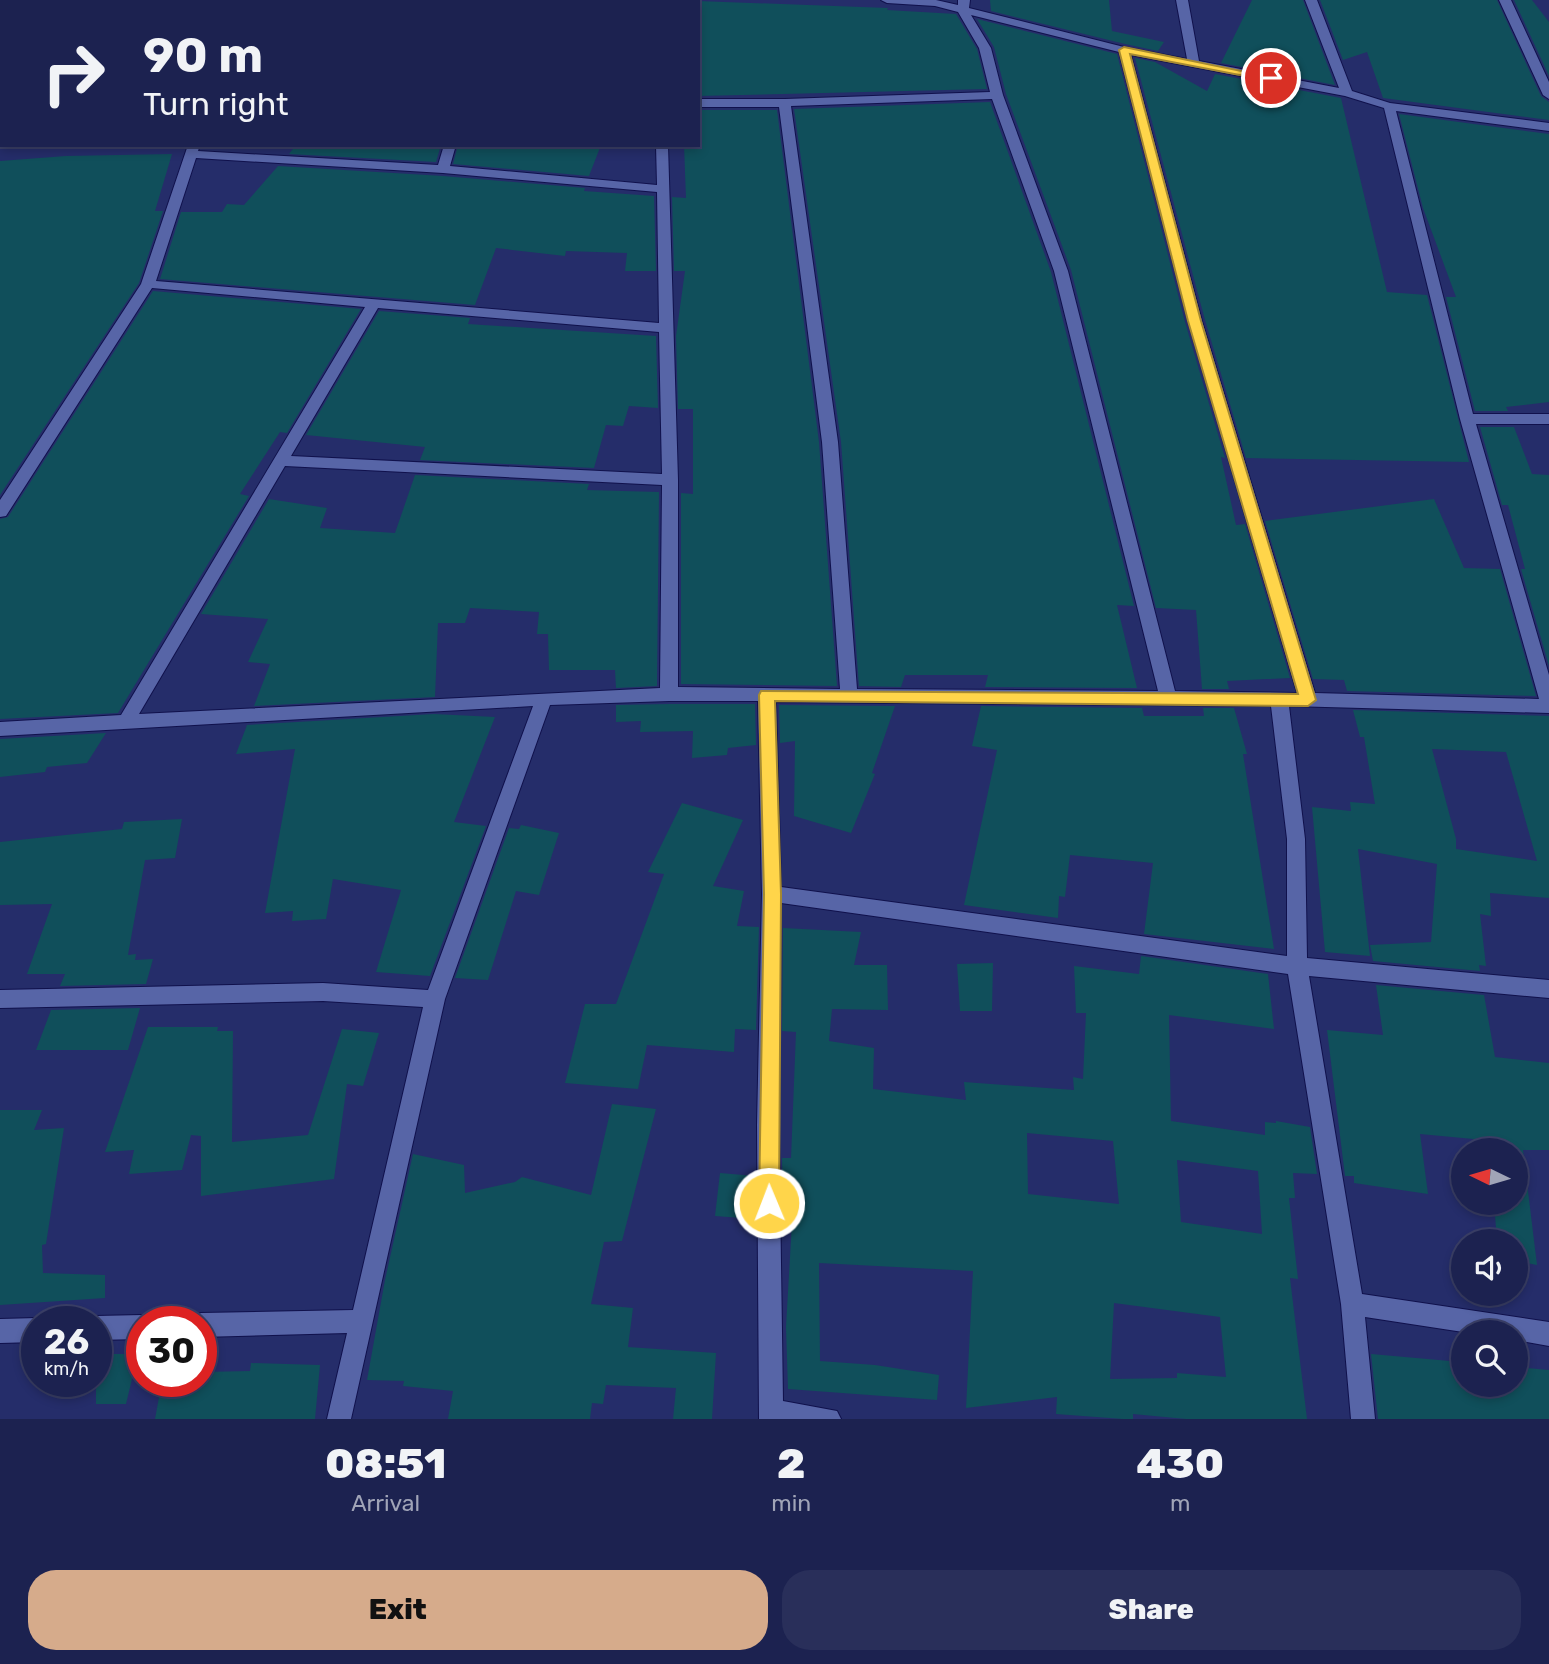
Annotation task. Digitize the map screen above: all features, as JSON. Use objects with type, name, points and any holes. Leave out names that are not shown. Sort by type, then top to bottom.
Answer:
[{"type":"street","points":[[887,0],[963,6],[1124,50],[1347,93],[1389,106],[1549,127]]},
{"type":"street","points":[[1182,0],[1194,63]]},
{"type":"street","points":[[1311,0],[1347,93]]},
{"type":"street","points":[[1505,0],[1549,95]]},
{"type":"street","points":[[963,6],[985,48],[997,95],[1061,271],[1168,697]]},
{"type":"street","points":[[1124,50],[1195,321],[1308,700]]},
{"type":"street","points":[[700,103],[785,103],[997,95]]},
{"type":"street","points":[[785,103],[830,442],[849,697]]},
{"type":"street","points":[[0,729],[131,715],[669,694],[1168,697],[1549,706],[1467,419],[1389,106]]},
{"type":"street","points":[[443,169],[449,147]]},
{"type":"street","points":[[662,147],[670,480],[669,694]]},
{"type":"street","points":[[0,512],[148,284],[193,150],[443,169],[663,190]]},
{"type":"street","points":[[148,284],[369,310],[667,328]]},
{"type":"street","points":[[131,715],[369,310]]},
{"type":"street","points":[[131,715],[369,310]]},
{"type":"street","points":[[1467,419],[1549,419]]},
{"type":"street","points":[[282,461],[670,480]]},
{"type":"street","points":[[767,695],[772,894],[768,1125],[771,1415],[829,1419]]},
{"type":"street","points":[[339,1419],[435,999],[544,699]]},
{"type":"street","points":[[1279,699],[1296,839],[1297,967],[1352,1304],[1363,1419]]},
{"type":"street","points":[[772,894],[1297,967],[1549,989]]},
{"type":"street","points":[[0,999],[323,992],[435,999]]},
{"type":"street","points":[[1352,1304],[1549,1334]]},
{"type":"street","points":[[217,1325],[360,1321]]},
{"type":"street","points":[[0,1331],[21,1330]]},
{"type":"building","points":[[990,0],[1109,0],[1112,31],[1164,42],[1158,51],[1125,44],[991,11]]},
{"type":"building","points":[[1252,0],[1303,0],[1335,85],[1221,63]]},
{"type":"building","points":[[1320,0],[1497,0],[1541,96],[1549,102],[1549,120],[1383,98],[1367,52],[1343,60]]},
{"type":"building","points":[[1514,0],[1532,0],[1549,22],[1549,76]]},
{"type":"building","points":[[700,1],[888,8],[887,10],[956,14],[977,49],[987,89],[700,96]]},
{"type":"building","points":[[977,19],[1117,54],[1185,322],[1225,458],[1221,457],[1236,525],[1245,524],[1290,678],[1227,681],[1229,689],[1202,689],[1196,610],[1156,608],[1071,270],[1006,94],[994,47]]},
{"type":"building","points":[[1135,58],[1155,62],[1207,91],[1215,74],[1341,98],[1387,292],[1427,295],[1469,462],[1246,458],[1205,320]]},
{"type":"building","points":[[990,102],[1051,272],[1134,606],[1117,605],[1137,688],[985,687],[988,675],[905,675],[901,687],[859,686],[841,442],[794,109]]},
{"type":"building","points":[[700,110],[777,110],[819,442],[837,686],[681,684],[681,493],[693,494],[693,409],[678,409],[676,336],[685,271],[674,271],[672,197],[686,198],[684,147],[700,147]]},
{"type":"building","points":[[1399,114],[1549,134],[1549,402],[1506,407],[1508,411],[1475,411],[1446,297],[1456,297],[1423,208]]},
{"type":"building","points":[[294,147],[440,147],[436,162],[289,154]]},
{"type":"building","points":[[457,147],[600,147],[589,176],[453,164]]},
{"type":"building","points":[[172,154],[155,211],[163,211],[139,283],[0,495],[0,161],[66,156]]},
{"type":"building","points":[[278,166],[443,176],[654,196],[656,271],[625,271],[627,253],[566,251],[565,256],[496,248],[475,305],[160,279],[181,212],[222,212],[227,204],[244,205]]},
{"type":"building","points":[[153,291],[361,309],[287,433],[280,432],[240,494],[249,496],[118,713],[0,719],[0,519],[8,517]]},
{"type":"building","points":[[379,311],[470,318],[468,324],[656,336],[658,408],[629,406],[623,426],[606,425],[594,468],[420,460],[425,447],[306,435]]},
{"type":"building","points":[[1480,427],[1514,427],[1532,474],[1549,475],[1549,666],[1521,569],[1525,569],[1508,505],[1502,505]]},
{"type":"building","points":[[415,475],[589,484],[587,490],[659,492],[657,686],[616,688],[615,670],[549,670],[548,634],[537,634],[539,612],[470,608],[465,623],[438,623],[435,697],[254,706],[270,664],[248,662],[268,619],[201,614],[269,499],[327,508],[320,528],[395,533]]},
{"type":"building","points":[[1434,499],[1464,568],[1500,569],[1536,696],[1347,691],[1344,680],[1313,679],[1265,521]]},
{"type":"building","points":[[755,704],[756,745],[728,748],[727,755],[692,758],[693,731],[640,732],[641,721],[616,722],[616,705]]},
{"type":"building","points":[[779,705],[895,706],[872,773],[875,774],[851,833],[794,816],[795,741],[780,743]]},
{"type":"building","points":[[981,706],[1142,708],[1144,716],[1204,716],[1203,708],[1234,708],[1247,754],[1243,754],[1274,949],[1144,934],[1153,863],[1070,855],[1065,897],[1059,896],[1058,918],[964,905],[997,750],[972,746]]},
{"type":"building","points":[[1353,710],[1549,716],[1549,898],[1490,893],[1491,916],[1480,914],[1486,966],[1479,965],[1480,971],[1373,961],[1370,945],[1431,942],[1437,864],[1358,849],[1370,956],[1325,952],[1312,807],[1351,811],[1350,802],[1375,804],[1364,737],[1360,737]],"holes":[[[1432,749],[1506,752],[1537,861],[1456,849],[1456,839]]]},
{"type":"building","points":[[434,714],[495,717],[454,822],[486,826],[430,976],[376,972],[401,890],[333,879],[326,919],[292,921],[293,911],[265,913],[295,749],[236,754],[247,725]]},
{"type":"building","points":[[106,733],[87,763],[47,767],[45,772],[0,777],[0,739]]},
{"type":"building","points":[[682,803],[743,820],[713,886],[744,891],[737,926],[759,927],[756,1030],[735,1029],[734,1052],[647,1045],[638,1089],[565,1083],[585,1004],[616,1004],[664,874],[648,872]]},
{"type":"building","points":[[182,819],[175,858],[145,860],[128,955],[136,954],[135,960],[153,959],[146,984],[60,986],[65,974],[27,974],[52,904],[0,905],[0,842],[122,829],[124,822]]},
{"type":"building","points":[[521,825],[559,833],[539,895],[516,891],[488,980],[455,978],[509,828],[519,829]]},
{"type":"building","points":[[783,928],[861,932],[854,965],[887,965],[888,1010],[832,1009],[829,1041],[874,1048],[873,1089],[966,1100],[964,1082],[1074,1090],[1073,1077],[1083,1079],[1086,1013],[1076,1013],[1074,966],[1139,974],[1141,956],[1268,974],[1274,1029],[1169,1015],[1171,1121],[1265,1135],[1265,1122],[1276,1121],[1310,1127],[1317,1174],[1293,1173],[1295,1198],[1289,1198],[1298,1279],[1290,1278],[1307,1419],[1186,1419],[1133,1414],[1133,1419],[1123,1419],[1056,1414],[1057,1397],[966,1408],[973,1271],[819,1263],[820,1361],[875,1365],[939,1375],[937,1400],[788,1389],[786,1327],[792,1222],[783,1222],[782,1158],[791,1158],[796,1032],[782,1031]],"holes":[[[1027,1133],[1113,1141],[1119,1204],[1028,1194]],[[1177,1160],[1258,1171],[1262,1234],[1181,1222]],[[1114,1303],[1220,1317],[1226,1377],[1177,1373],[1177,1378],[1110,1379]]]},
{"type":"building","points":[[993,963],[992,1011],[960,1011],[957,964]]},
{"type":"building","points":[[1376,985],[1484,995],[1495,1057],[1549,1063],[1549,1150],[1528,1150],[1528,1138],[1463,1138],[1420,1134],[1428,1194],[1354,1183],[1354,1176],[1345,1176],[1327,1030],[1383,1035]]},
{"type":"building","points":[[140,1008],[128,1050],[36,1050],[51,1010]]},
{"type":"building","points":[[148,1027],[218,1027],[217,1031],[233,1031],[232,1142],[308,1135],[342,1029],[379,1033],[363,1086],[347,1084],[334,1179],[201,1196],[201,1136],[191,1135],[182,1170],[129,1174],[134,1150],[105,1152]]},
{"type":"building","points":[[612,1104],[656,1109],[622,1241],[604,1242],[591,1304],[633,1308],[628,1347],[716,1353],[712,1419],[673,1419],[676,1388],[606,1385],[603,1404],[592,1403],[590,1419],[448,1419],[453,1391],[403,1386],[404,1381],[367,1380],[385,1280],[413,1154],[464,1165],[465,1193],[515,1182],[522,1177],[591,1195]]},
{"type":"building","points":[[0,1110],[42,1110],[34,1130],[64,1128],[46,1244],[42,1245],[43,1273],[105,1275],[105,1298],[0,1305]]},
{"type":"building","points":[[720,1173],[755,1176],[755,1219],[715,1216]]},
{"type":"building","points":[[1528,1191],[1537,1265],[1528,1263],[1528,1229],[1496,1229],[1495,1215],[1528,1215]]},
{"type":"building","points":[[112,1354],[126,1354],[126,1404],[96,1404],[96,1397],[112,1397]]},
{"type":"building","points":[[1371,1354],[1451,1361],[1451,1397],[1528,1397],[1528,1368],[1549,1370],[1549,1419],[1378,1419]]},
{"type":"building","points":[[251,1363],[320,1365],[315,1419],[155,1419],[159,1397],[217,1397],[217,1372],[250,1371]]},
{"type":"route","points":[[769,1203],[772,894],[767,695],[1308,700],[1195,321],[1124,50],[1271,78]]}]
